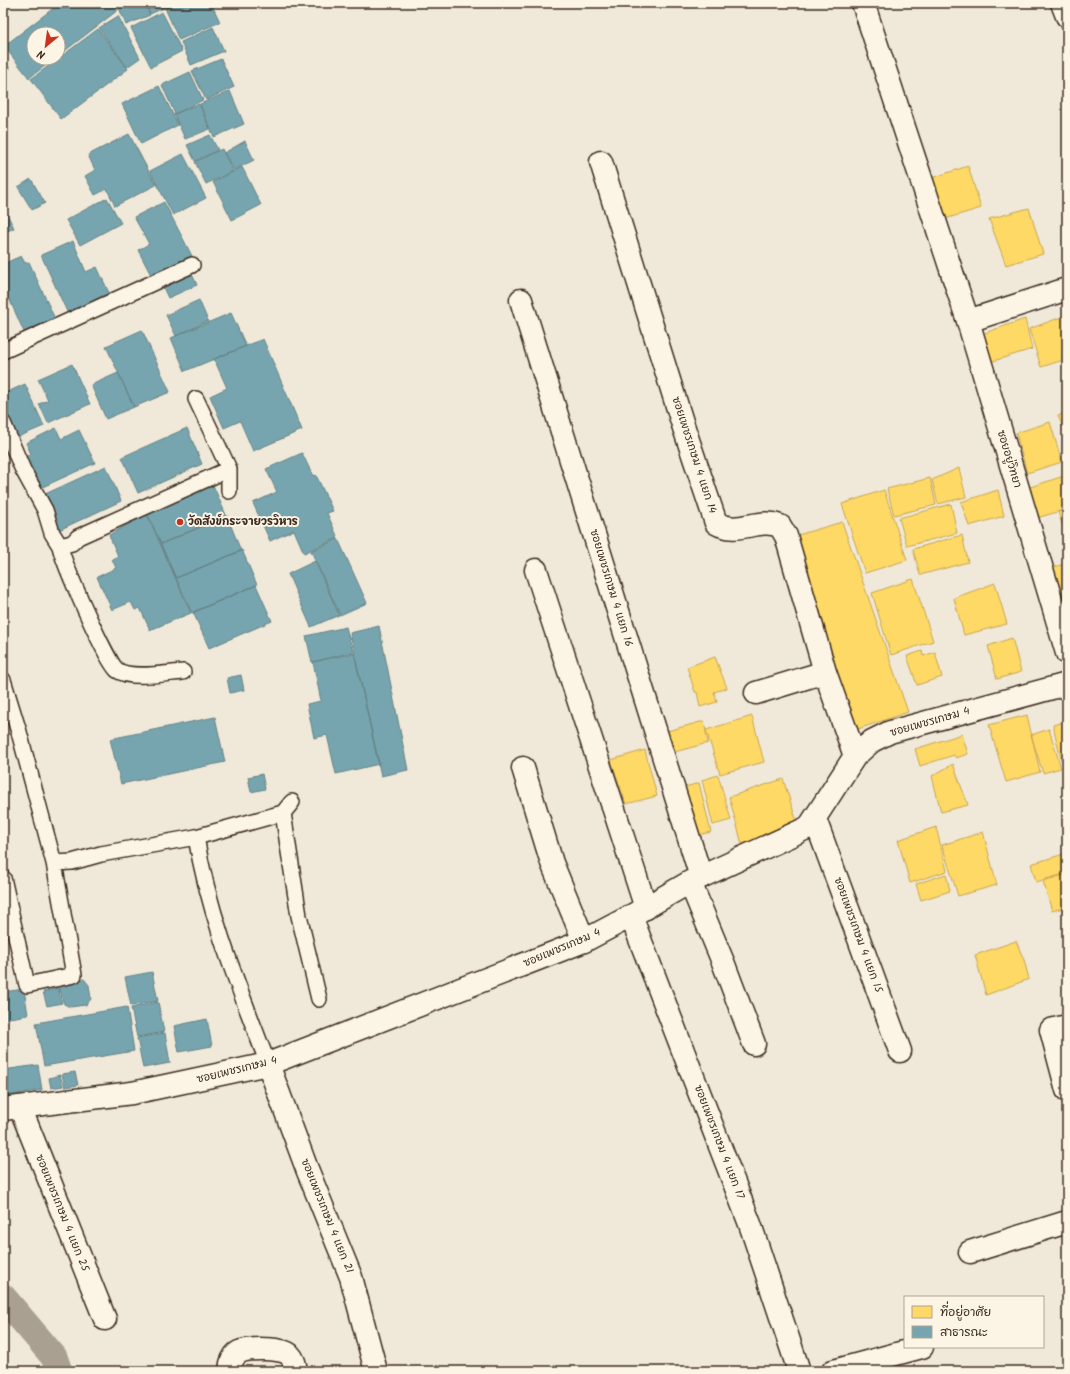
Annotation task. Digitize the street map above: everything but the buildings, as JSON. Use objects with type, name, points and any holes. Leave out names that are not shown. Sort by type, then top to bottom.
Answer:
[{"type":"street","name":"ซอยอยู่วิทยา","points":[[863,3],[968,321],[1067,653]]},
{"type":"street","points":[[1062,3],[1067,16]]},
{"type":"street","name":"ซอยเพชรเกษม 4 แยก 14","points":[[601,162],[683,425],[716,522],[724,528],[734,528],[771,522],[780,526],[786,536],[825,672],[855,756]]},
{"type":"street","points":[[968,321],[1067,289]]},
{"type":"street","name":"ซอยเพชรเกษม 4 แยก 16","points":[[521,300],[696,880],[723,962],[754,1044]]},
{"type":"street","name":"ซอยเพชรเกษม 4 แยก 17","points":[[536,570],[639,912],[750,1224],[799,1371]]},
{"type":"street","points":[[756,693],[825,672]]},
{"type":"street","name":"ซอยเพชรเกษม 4","points":[[11,1108],[132,1094],[268,1064],[584,941],[696,880],[802,831],[815,818],[855,756],[872,741],[890,732],[1067,684]]},
{"type":"street","points":[[523,768],[552,863],[584,941]]},
{"type":"street","name":"ซอยเพชรเกษม 4 แยก 15","points":[[815,818],[900,1051]]},
{"type":"street","points":[[1067,1026],[1051,1030],[1067,1090]]},
{"type":"street","name":"ซอยเพชรเกษม 4 แยก 21","points":[[268,1064],[307,1169],[351,1277],[376,1371]]},
{"type":"street","name":"ซอยเพชรเกษม 4 แยก 25","points":[[11,1108],[105,1319]]},
{"type":"street","points":[[970,1252],[1067,1222]]},
{"type":"street","points":[[833,1371],[918,1348]]},
{"type":"street","points":[[231,1371],[230,1366],[235,1356],[242,1351],[280,1349],[288,1353],[294,1362],[296,1371]]},
{"type":"lane","points":[[3,351],[192,265]]},
{"type":"lane","points":[[196,399],[229,469],[229,491]]},
{"type":"lane","points":[[3,424],[23,470],[44,510],[52,533],[60,546],[62,556],[74,585],[106,652],[117,671],[131,676],[183,672]]},
{"type":"lane","points":[[60,546],[72,543],[78,537],[229,469]]},
{"type":"lane","points":[[3,680],[19,732],[54,863],[74,975],[27,985],[3,878]]},
{"type":"lane","points":[[54,863],[72,862],[101,854],[196,837],[288,808],[299,916],[319,999]]},
{"type":"lane","points":[[196,837],[200,865],[223,945],[268,1064]]},
{"type":"waterway","points":[[3,1297],[54,1357],[59,1371]]},
{"type":"place","name":"วัดสังข์กระจายวรวิหาร","points":[[180,522]]}]
